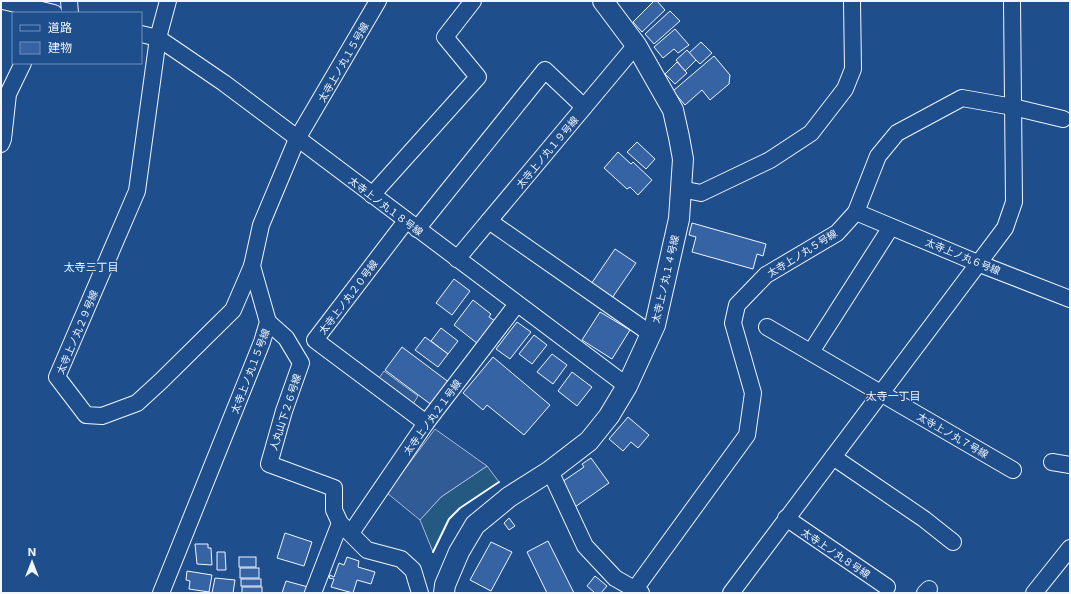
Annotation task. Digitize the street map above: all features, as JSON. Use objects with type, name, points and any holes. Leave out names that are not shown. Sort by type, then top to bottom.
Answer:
[{"type":"street","points":[[3,1],[49,12]]},
{"type":"street","points":[[69,1],[70,12]]},
{"type":"street","points":[[158,38],[168,1]]},
{"type":"street","points":[[372,196],[478,77],[445,37],[473,1]]},
{"type":"street","name":"太寺上ノ丸１４号線","points":[[444,593],[445,585],[459,552],[475,524],[509,497],[550,470],[589,441],[609,416],[627,386],[655,325],[679,219],[683,159],[673,110],[636,45],[603,1]]},
{"type":"street","points":[[681,189],[701,193],[770,160],[811,133],[845,89],[853,69],[852,1]]},
{"type":"street","points":[[730,593],[980,264],[1005,228],[1014,202],[1012,1]]},
{"type":"street","name":"太寺上ノ丸１５号線","points":[[161,593],[259,350],[268,322],[252,266],[261,226],[297,140],[376,2]]},
{"type":"street","name":"太寺上ノ丸１８号線","points":[[142,34],[158,38],[224,84],[627,386]]},
{"type":"street","name":"太寺上ノ丸２９号線","points":[[158,38],[137,191],[57,377],[86,415],[102,416],[137,403],[233,310],[252,266]]},
{"type":"street","name":"太寺上ノ丸１９号線","points":[[457,259],[636,45]]},
{"type":"street","points":[[1,144],[3,139],[5,94],[22,64]]},
{"type":"street","points":[[411,225],[545,70],[584,108]]},
{"type":"street","name":"太寺上ノ丸５号線","points":[[638,591],[747,435],[753,393],[733,323],[737,305],[766,275],[837,233],[856,212],[878,156],[897,133],[962,98],[1013,107],[1062,119]]},
{"type":"street","name":"太寺上ノ丸６号線","points":[[856,212],[980,264],[1070,299]]},
{"type":"street","points":[[489,222],[651,334]]},
{"type":"street","name":"太寺上ノ丸２０号線","points":[[411,225],[315,340],[426,424]]},
{"type":"street","points":[[811,352],[891,227]]},
{"type":"street","name":"太寺上ノ丸２１号線","points":[[313,593],[346,528],[517,304]]},
{"type":"street","name":"人丸山下２６号線","points":[[268,322],[286,338],[302,363],[284,411],[269,464],[334,488],[334,510],[346,528]]},
{"type":"street","name":"太寺上ノ丸７号線","points":[[767,327],[1013,470]]},
{"type":"street","points":[[833,457],[924,519],[953,542]]},
{"type":"street","points":[[1052,462],[1070,465]]},
{"type":"street","points":[[550,470],[585,546],[615,578],[638,591]]},
{"type":"street","name":"太寺上ノ丸８号線","points":[[786,518],[887,587]]},
{"type":"street","points":[[346,528],[367,550],[401,559],[413,570],[420,593]]},
{"type":"street","points":[[1034,593],[1070,548]]},
{"type":"shaded area","points":[[384,371],[418,396],[413,404],[379,378]]},
{"type":"shaded area","points":[[435,429],[487,466],[441,497],[420,520],[387,493]]},
{"type":"shaded area","points":[[487,466],[499,482],[460,508],[449,519],[433,552],[420,520],[441,497]]},
{"type":"building","points":[[654,1],[657,1],[665,10],[642,32],[633,22]]},
{"type":"building","points":[[670,11],[680,21],[654,44],[645,34]]},
{"type":"building","points":[[675,29],[689,45],[678,53],[674,49],[663,58],[654,47]]},
{"type":"building","points":[[701,42],[712,53],[700,64],[689,53]]},
{"type":"building","points":[[687,50],[696,60],[685,71],[676,60]]},
{"type":"building","points":[[714,56],[730,75],[729,84],[710,100],[702,90],[685,105],[673,91]]},
{"type":"building","points":[[677,62],[687,73],[675,84],[665,74]]},
{"type":"building","points":[[637,142],[655,159],[646,169],[627,152]]},
{"type":"building","points":[[618,152],[631,164],[633,162],[652,180],[638,195],[630,187],[627,189],[604,168]]},
{"type":"building","points":[[692,223],[766,244],[763,256],[757,254],[753,269],[692,252],[696,237],[689,235]]},
{"type":"building","points":[[615,249],[636,263],[612,298],[591,284]]},
{"type":"building","points":[[454,279],[470,291],[452,315],[436,303]]},
{"type":"building","points":[[473,300],[491,314],[489,317],[495,321],[478,344],[454,325]]},
{"type":"building","points":[[600,312],[630,330],[612,359],[582,340]]},
{"type":"building","points":[[517,322],[531,332],[510,359],[496,349]]},
{"type":"building","points":[[441,328],[458,341],[448,354],[431,341]]},
{"type":"building","points":[[534,335],[547,345],[532,364],[519,354]]},
{"type":"building","points":[[425,337],[448,354],[438,367],[415,350]]},
{"type":"building","points":[[402,347],[450,383],[433,406],[385,370]]},
{"type":"building","points":[[552,354],[567,365],[553,384],[537,372]]},
{"type":"building","points":[[493,357],[550,405],[524,435],[487,405],[483,410],[463,393]]},
{"type":"building","points":[[572,372],[592,387],[577,406],[558,391]]},
{"type":"building","points":[[628,417],[649,435],[638,448],[631,442],[623,451],[609,439]]},
{"type":"building","points":[[591,458],[609,483],[575,507],[559,484],[584,467],[582,464]]},
{"type":"building","points":[[509,518],[515,526],[509,530],[504,523]]},
{"type":"building","points":[[285,533],[312,542],[304,566],[277,558]]},
{"type":"building","points":[[548,541],[574,593],[547,593],[527,552]]},
{"type":"building","points":[[491,542],[512,552],[491,591],[470,580]]},
{"type":"building","points":[[195,544],[208,544],[208,548],[211,548],[212,565],[197,564]]},
{"type":"building","points":[[217,552],[225,552],[226,570],[217,570]]},
{"type":"building","points":[[239,557],[256,557],[256,567],[239,567]]},
{"type":"building","points":[[347,557],[359,561],[358,567],[375,572],[371,584],[357,580],[353,593],[331,587],[334,579],[329,578],[330,575],[334,577],[339,563],[344,565]]},
{"type":"building","points":[[240,568],[259,568],[259,578],[240,578]]},
{"type":"building","points":[[187,571],[212,575],[209,592],[189,589],[190,581],[186,580]]},
{"type":"building","points":[[595,576],[607,586],[601,593],[595,593],[587,586]]},
{"type":"building","points":[[215,578],[235,580],[233,593],[212,593]]},
{"type":"building","points":[[241,579],[261,579],[261,586],[241,586]]},
{"type":"building","points":[[286,581],[308,587],[307,593],[282,593]]},
{"type":"building","points":[[242,587],[262,587],[262,593],[242,593]]},
{"type":"wall","points":[[433,552],[449,519],[460,508],[499,482]]},
{"type":"district","name":"太寺三丁目","points":[[91,267]]},
{"type":"district","name":"太寺一丁目","points":[[893,396]]}]
